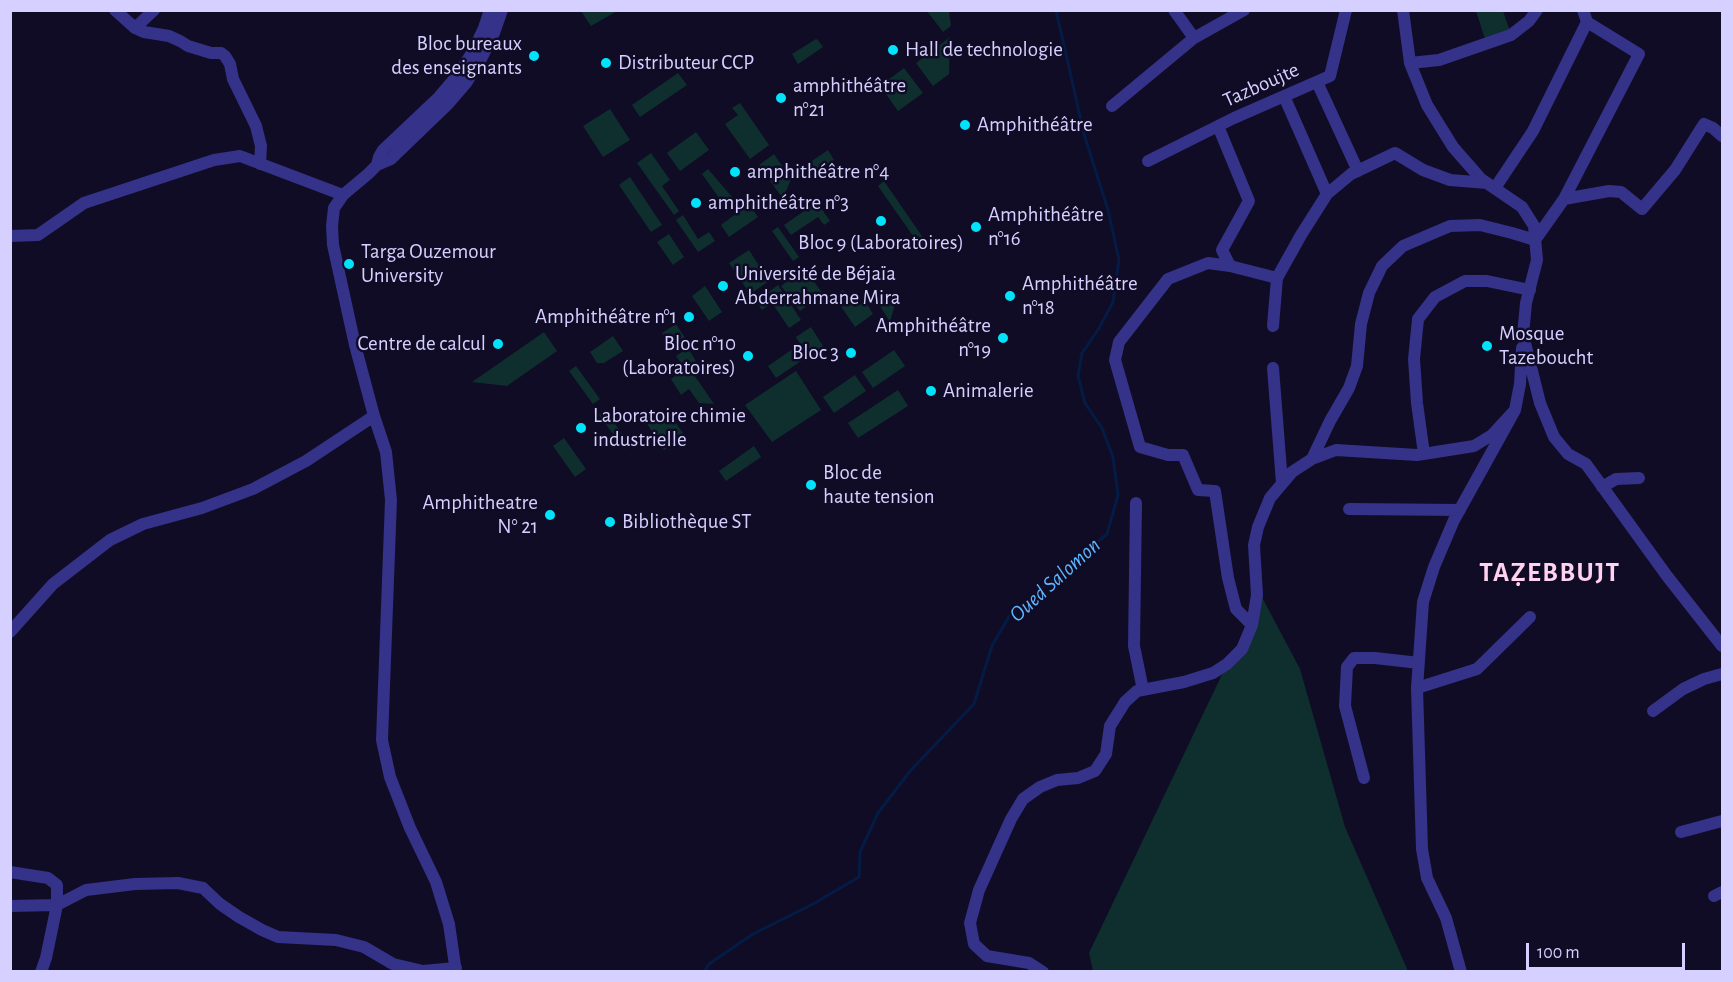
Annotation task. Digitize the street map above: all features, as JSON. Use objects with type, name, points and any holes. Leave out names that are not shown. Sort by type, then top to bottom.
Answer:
[{"type":"street","points":[[115,10],[135,28],[144,32],[169,36],[188,46],[211,53],[221,53],[225,56],[230,64],[232,79],[256,126],[261,146],[260,164]]},
{"type":"street","points":[[135,28],[154,10]]},
{"type":"street","points":[[377,165],[383,150],[439,97],[457,76],[472,53],[490,10]]},
{"type":"street","points":[[10,906],[57,905],[86,890],[135,884],[178,883],[203,888],[239,917],[278,937],[336,940],[364,947],[393,964],[423,971],[456,970],[449,924],[436,882],[410,828],[390,777],[382,740],[391,500],[386,453],[356,345],[333,244],[332,226],[334,208],[343,195],[377,165],[391,159],[447,105],[466,83],[486,51],[502,10]]},
{"type":"street","points":[[1174,10],[1194,38]]},
{"type":"street","points":[[1112,106],[1194,38],[1244,10]]},
{"type":"street","name":"Tazboujte","points":[[1148,161],[1218,126],[1330,76],[1346,10]]},
{"type":"street","points":[[1403,10],[1410,63],[1427,105],[1453,147],[1481,178],[1522,207],[1534,226],[1537,260],[1523,335],[1520,384],[1515,410],[1460,510],[1434,567],[1423,602],[1417,688],[1422,849],[1427,878],[1446,918],[1461,972]]},
{"type":"street","points":[[1410,63],[1439,60],[1511,35],[1529,21],[1537,10]]},
{"type":"street","points":[[1491,186],[1533,131],[1585,16],[1639,54],[1564,199],[1535,240]]},
{"type":"street","points":[[1317,81],[1358,171]]},
{"type":"street","points":[[1284,96],[1327,194]]},
{"type":"street","points":[[1564,199],[1609,191],[1621,192],[1642,209],[1675,170],[1704,124],[1722,136]]},
{"type":"street","points":[[1218,126],[1249,201],[1222,250],[1208,264],[1168,279],[1119,342],[1115,360],[1140,447],[1168,455],[1184,455],[1198,490],[1215,491],[1228,578],[1236,609],[1252,625]]},
{"type":"street","points":[[1273,326],[1277,278],[1327,194],[1351,174],[1395,153],[1423,170],[1450,180],[1491,186]]},
{"type":"street","points":[[10,236],[38,235],[84,203],[214,160],[240,156],[343,195]]},
{"type":"street","points":[[1312,459],[1349,388],[1357,366],[1361,324],[1369,293],[1382,266],[1403,246],[1450,226],[1480,225],[1535,240]]},
{"type":"street","points":[[1222,250],[1230,266]]},
{"type":"street","points":[[1208,264],[1230,266],[1277,278]]},
{"type":"street","points":[[1424,454],[1413,359],[1418,319],[1435,297],[1465,281],[1487,281],[1530,290]]},
{"type":"street","points":[[1523,335],[1540,403],[1554,437],[1568,454],[1586,464],[1667,576],[1722,646]]},
{"type":"street","points":[[1273,368],[1282,483]]},
{"type":"street","points":[[1043,972],[1029,963],[1004,965],[987,956],[974,944],[970,923],[979,890],[1011,819],[1023,798],[1040,787],[1057,780],[1078,778],[1095,771],[1106,754],[1110,726],[1125,702],[1137,692],[1214,673],[1242,650],[1252,625],[1257,595],[1254,545],[1258,527],[1270,498],[1282,483],[1292,472],[1312,459],[1336,450],[1384,454],[1424,454],[1474,446],[1492,435],[1515,410]]},
{"type":"street","points":[[10,632],[53,584],[110,540],[143,524],[202,508],[253,489],[306,461],[374,416]]},
{"type":"street","points":[[1602,487],[1616,478],[1639,478]]},
{"type":"street","points":[[1136,503],[1134,646],[1143,690]]},
{"type":"street","points":[[1348,509],[1460,510]]},
{"type":"street","points":[[1417,688],[1476,669],[1530,617]]},
{"type":"street","points":[[1364,778],[1345,706],[1347,667],[1354,658],[1419,663]]},
{"type":"street","points":[[1653,711],[1683,689],[1704,679],[1722,675]]},
{"type":"street","points":[[1682,832],[1722,821]]},
{"type":"street","points":[[10,872],[48,878],[57,885],[57,905],[41,972]]},
{"type":"green space","points":[[581,11],[617,11],[591,26]]},
{"type":"green space","points":[[927,11],[949,11],[951,26],[943,32]]},
{"type":"green space","points":[[1476,11],[1503,11],[1510,31],[1485,39]]},
{"type":"green space","points":[[950,37],[949,74],[933,86],[916,63]]},
{"type":"green space","points":[[816,39],[823,47],[798,64],[792,54]]},
{"type":"green space","points":[[904,68],[923,93],[898,111],[880,86]]},
{"type":"green space","points":[[678,73],[687,85],[640,117],[632,105]]},
{"type":"green space","points":[[740,103],[769,145],[750,159],[725,124],[738,115],[732,108]]},
{"type":"green space","points":[[610,109],[630,140],[603,157],[583,126]]},
{"type":"green space","points":[[696,132],[709,150],[680,171],[667,153]]},
{"type":"green space","points":[[828,150],[834,160],[815,173],[809,163]]},
{"type":"green space","points":[[651,153],[670,180],[662,186],[679,211],[674,215],[637,163]]},
{"type":"green space","points":[[774,154],[791,179],[783,199],[759,165]]},
{"type":"green space","points":[[708,169],[733,198],[724,205],[702,174]]},
{"type":"green space","points":[[630,177],[662,225],[651,232],[619,185]]},
{"type":"green space","points":[[884,181],[926,242],[920,246],[878,186]]},
{"type":"green space","points":[[817,202],[830,221],[824,225],[818,217],[791,235],[784,225]]},
{"type":"green space","points":[[749,204],[758,217],[729,237],[721,225]]},
{"type":"green space","points":[[683,215],[698,239],[709,232],[715,241],[698,252],[676,220]]},
{"type":"green space","points":[[778,227],[799,257],[793,261],[772,231]]},
{"type":"green space","points":[[669,234],[684,257],[673,265],[657,242]]},
{"type":"green space","points":[[749,250],[769,281],[750,294],[729,263]]},
{"type":"green space","points":[[804,268],[823,294],[800,311],[781,286]]},
{"type":"green space","points":[[778,285],[801,320],[789,328],[772,303],[762,310],[756,301]]},
{"type":"green space","points":[[705,286],[722,312],[709,321],[692,296]]},
{"type":"green space","points":[[843,290],[855,307],[865,301],[873,314],[855,327],[834,296]]},
{"type":"green space","points":[[875,298],[896,301],[890,322]]},
{"type":"green space","points":[[676,324],[687,341],[673,350],[662,333]]},
{"type":"green space","points":[[811,327],[823,346],[776,378],[768,366],[800,344],[796,337]]},
{"type":"green space","points":[[544,332],[557,351],[507,386],[472,382]]},
{"type":"green space","points":[[613,336],[623,351],[604,363],[597,363],[590,352]]},
{"type":"green space","points":[[688,348],[696,361],[688,366],[714,404],[699,403],[689,389],[681,395],[671,379],[685,369],[676,356]]},
{"type":"green space","points":[[894,350],[905,366],[873,388],[862,372]]},
{"type":"green space","points":[[576,366],[600,399],[593,404],[569,371]]},
{"type":"green space","points":[[796,371],[821,410],[772,442],[745,405]]},
{"type":"green space","points":[[855,375],[866,391],[834,413],[823,397]]},
{"type":"green space","points":[[898,390],[908,406],[858,438],[848,423]]},
{"type":"green space","points":[[605,410],[630,445],[624,449],[599,415]]},
{"type":"green space","points":[[667,410],[685,436],[664,450],[647,424]]},
{"type":"green space","points":[[564,438],[586,469],[575,477],[553,446]]},
{"type":"green space","points":[[754,446],[761,457],[726,481],[719,471]]},
{"type":"green space","points":[[1256,586],[1300,669],[1345,827],[1408,971],[1093,971],[1089,953],[1227,664],[1242,649]]},
{"type":"waterway","name":"Oued Salomon","points":[[704,972],[709,964],[753,934],[813,904],[859,877],[860,852],[878,813],[911,770],[974,704],[992,646],[1011,613],[1107,534],[1118,495],[1113,457],[1102,428],[1085,403],[1078,376],[1082,353],[1113,302],[1119,260],[1108,210],[1084,134],[1056,10]]},
{"type":"place","name":"Hall de technologie","points":[[893,50]]},
{"type":"place","name":"Bloc bureaux des enseignants","points":[[534,56]]},
{"type":"place","name":"Distributeur CCP","points":[[606,63]]},
{"type":"place","name":"amphithéâtre n°21","points":[[781,98]]},
{"type":"place","name":"Amphithéâtre","points":[[965,125]]},
{"type":"place","name":"amphithéâtre n°4","points":[[735,172]]},
{"type":"place","name":"amphithéâtre n°3","points":[[696,203]]},
{"type":"place","name":"Bloc 9 (Laboratoires)","points":[[881,221]]},
{"type":"place","name":"Amphithéâtre n°16","points":[[976,227]]},
{"type":"place","name":"Targa Ouzemour University","points":[[349,264]]},
{"type":"place","name":"Université de Béjaïa Abderrahmane Mira","points":[[723,286]]},
{"type":"place","name":"Amphithéâtre n°18","points":[[1010,296]]},
{"type":"place","name":"Amphithéâtre n°1","points":[[689,317]]},
{"type":"place","name":"Amphithéâtre n°19","points":[[1003,338]]},
{"type":"place","name":"Centre de calcul","points":[[498,344]]},
{"type":"place","name":"Mosque Tazeboucht","points":[[1487,346]]},
{"type":"place","name":"Bloc 3","points":[[851,353]]},
{"type":"place","name":"Bloc n°10 (Laboratoires)","points":[[748,356]]},
{"type":"place","name":"Animalerie","points":[[931,391]]},
{"type":"place","name":"Laboratoire chimie industrielle","points":[[581,428]]},
{"type":"place","name":"Bloc de haute tension","points":[[811,485]]},
{"type":"place","name":"Amphitheatre N° 21","points":[[550,515]]},
{"type":"place","name":"Bibliothèque ST","points":[[610,522]]},
{"type":"district","name":"TAẒEBBUJT","points":[[1550,573]]}]
